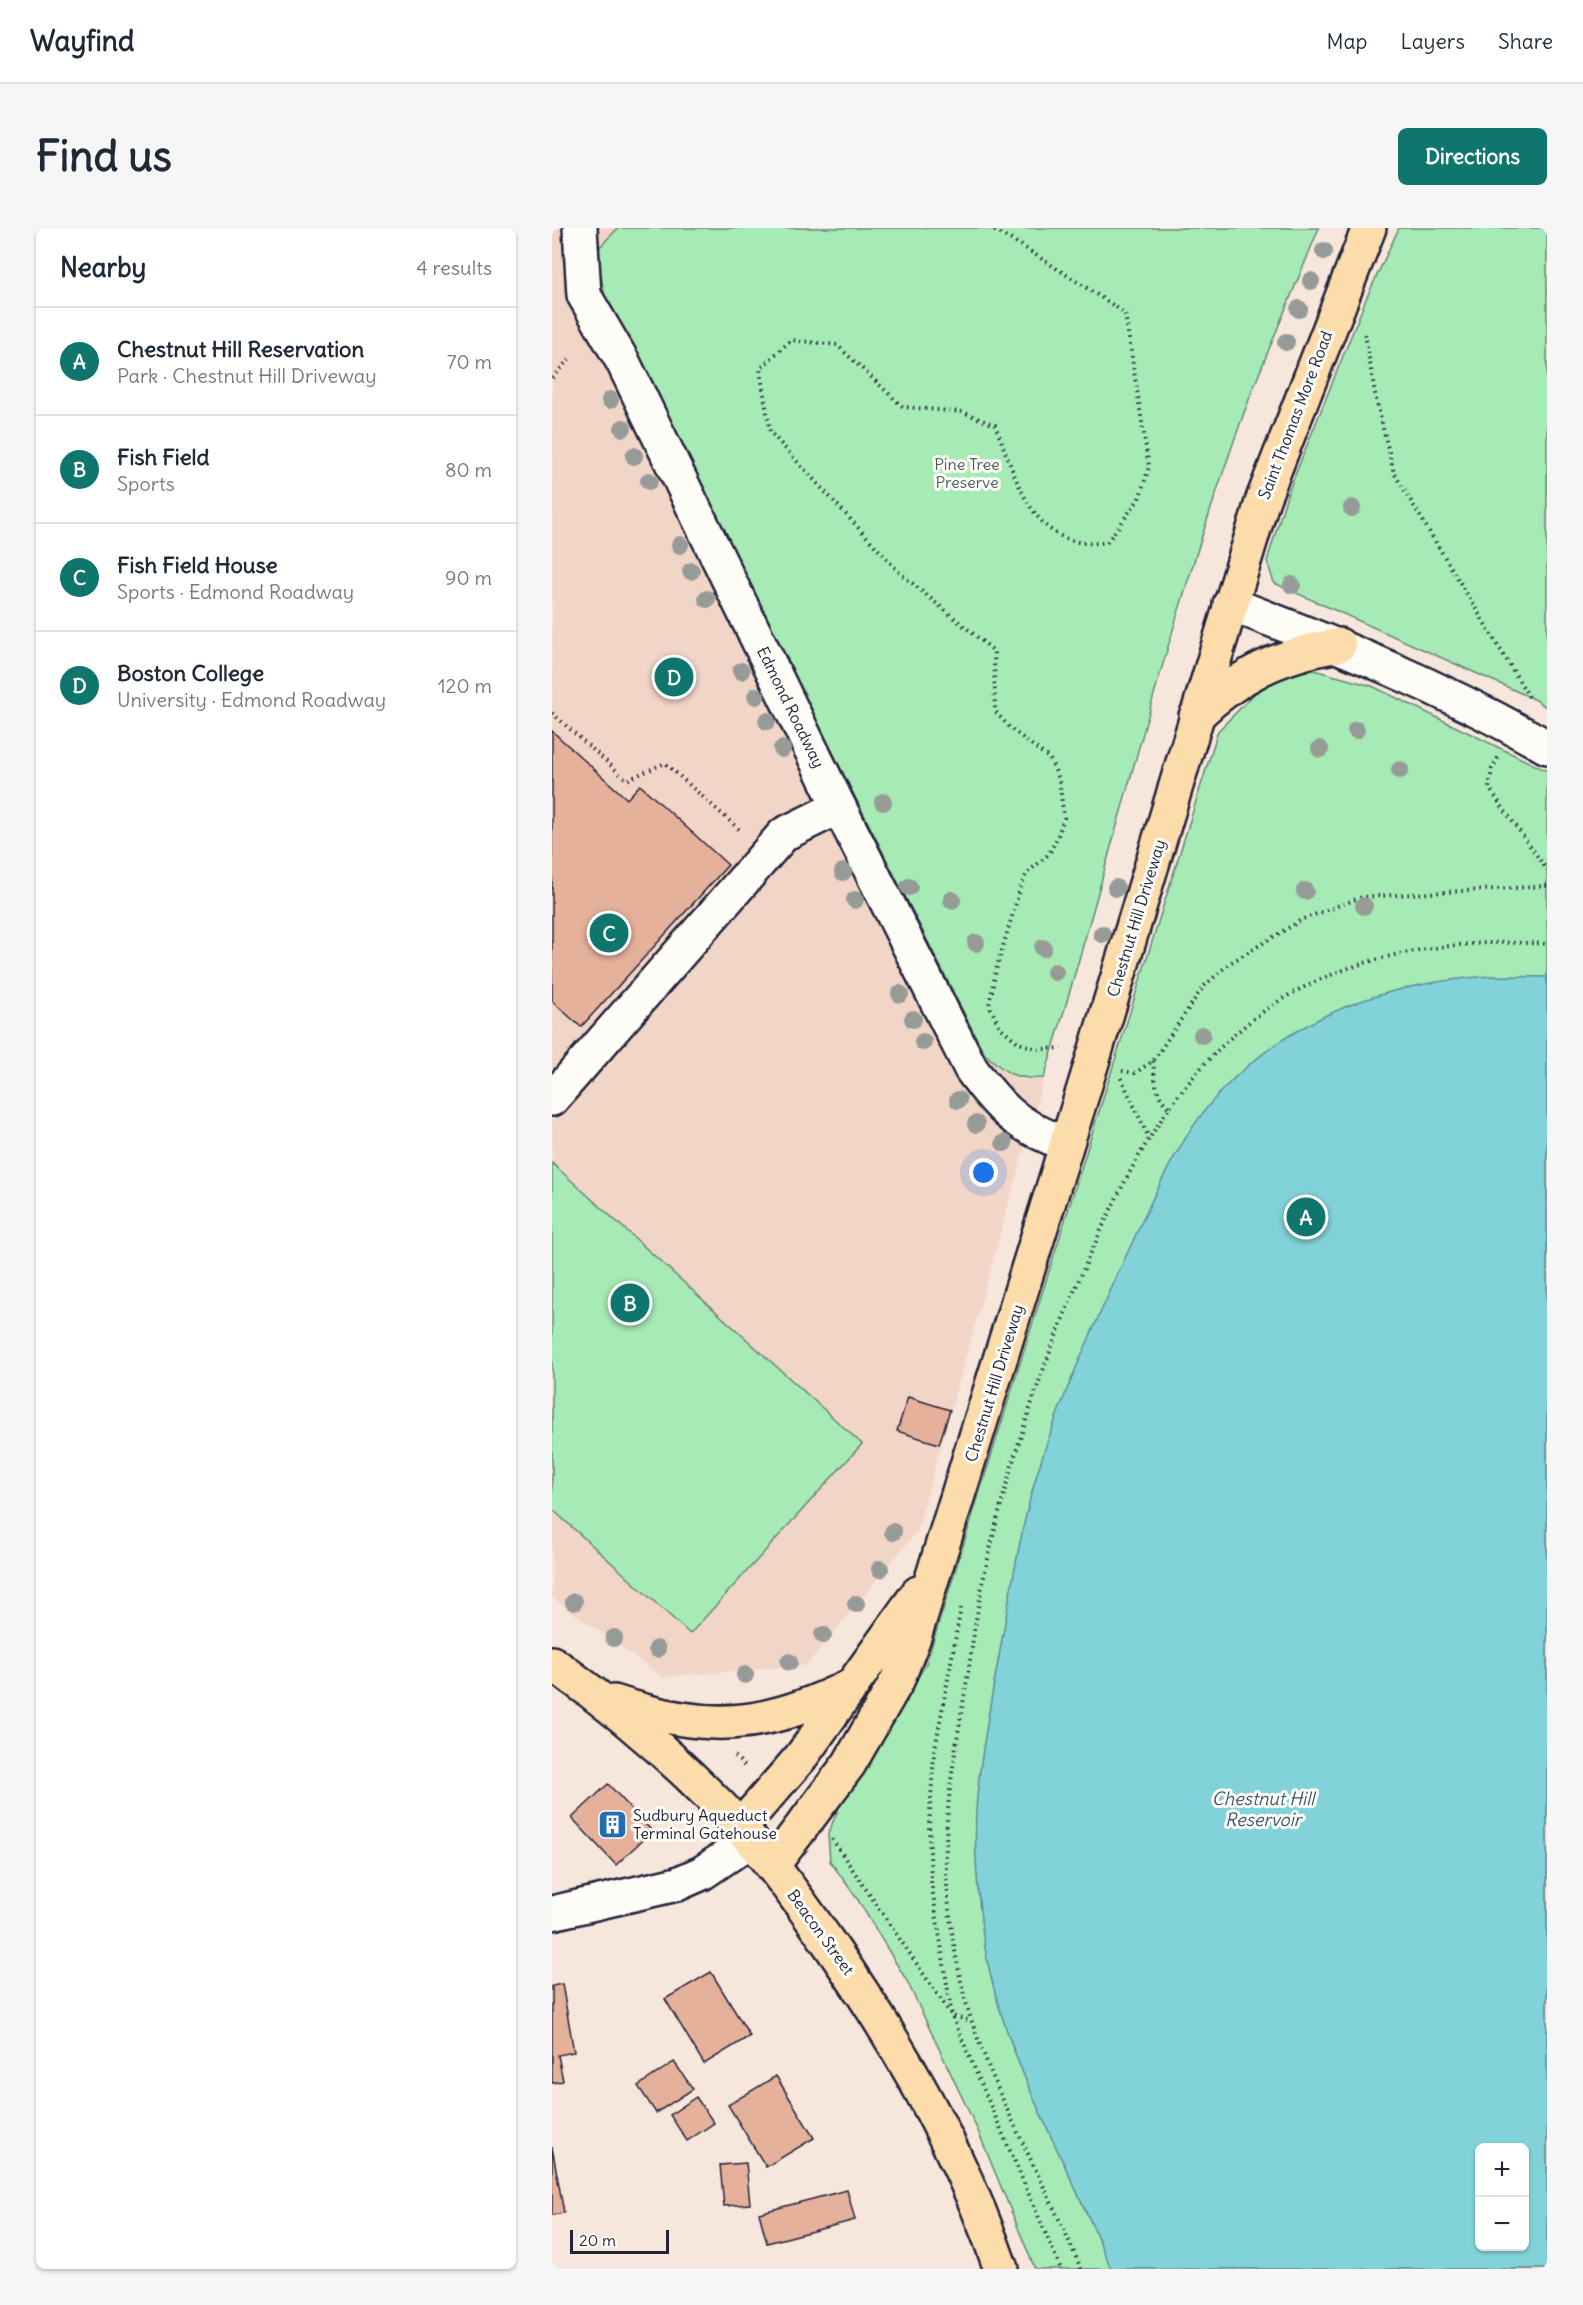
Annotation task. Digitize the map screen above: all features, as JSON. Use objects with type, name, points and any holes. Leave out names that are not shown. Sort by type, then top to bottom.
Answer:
[{"type":"main road","name":"Saint Thomas More Road","points":[[1230,604],[1278,457],[1369,228]]},
{"type":"main road","name":"Chestnut Hill Driveway","points":[[772,1866],[849,1764],[897,1681],[914,1637],[939,1565],[1230,604]]},
{"type":"main road","points":[[1196,716],[1238,681],[1263,666],[1306,651],[1339,645]]},
{"type":"main road","name":"Chestnut Hill Driveway","points":[[745,1834],[939,1565]]},
{"type":"main road","name":"Beacon Street","points":[[552,1662],[600,1698],[708,1794],[772,1866],[861,1989],[896,2044],[949,2145],[1001,2269]]},
{"type":"main road","points":[[600,1698],[672,1719],[705,1724],[737,1723],[797,1711],[852,1685]]},
{"type":"street","name":"Edmond Roadway","points":[[580,228],[585,295],[599,325],[623,362],[839,807],[971,1069],[992,1098],[1017,1122],[1035,1133],[1066,1144]]},
{"type":"street","points":[[1230,604],[1339,645],[1461,701],[1547,747]]},
{"type":"street","points":[[552,1099],[784,834],[839,807]]},
{"type":"street","points":[[552,1913],[677,1884],[702,1874],[745,1834]]},
{"type":"path","points":[[989,228],[1019,244],[1125,313],[1149,467],[1139,499],[1107,542],[1088,545],[1052,533],[1028,506],[995,425],[962,412],[903,407],[837,345],[791,340],[760,369],[770,432],[900,573],[994,651],[995,711],[1010,728],[1050,759],[1059,779],[1064,818],[1049,854],[1027,873],[1022,883],[996,970],[989,1005],[1000,1027],[1019,1043],[1037,1049],[1072,1050]]},
{"type":"path","points":[[1365,333],[1376,399],[1394,473],[1531,701]]},
{"type":"path","points":[[552,378],[569,359]]},
{"type":"path","points":[[552,713],[627,780],[665,763],[766,853]]},
{"type":"path","points":[[1500,754],[1492,769],[1489,788],[1547,870]]},
{"type":"path","points":[[1118,1070],[1135,1073],[1153,1061],[1203,987],[1230,963],[1303,919],[1362,897],[1547,886]]},
{"type":"path","points":[[1081,2269],[1007,2108],[971,2021],[953,1926],[946,1870],[956,1749],[984,1575],[1017,1449],[1056,1332],[1109,1212],[1149,1138],[1203,1064],[1244,1026],[1292,994],[1341,972],[1440,946],[1489,942],[1547,944]]},
{"type":"path","points":[[1153,1061],[1157,1091],[1161,1101],[1169,1108]]},
{"type":"path","points":[[1114,1081],[1118,1070]]},
{"type":"path","points":[[1118,1070],[1149,1138]]},
{"type":"path","points":[[952,2016],[932,1881],[929,1827],[934,1754],[961,1604]]},
{"type":"path","points":[[732,1752],[752,1775]]},
{"type":"path","points":[[826,1834],[831,1836],[952,2016],[1061,2269]]},
{"type":"path","points":[[952,2016],[971,2021]]},
{"type":"shaded area","points":[[552,228],[618,228],[596,251],[606,302],[984,1053],[1023,1080],[1044,1078],[917,1531],[807,1665],[662,1677],[552,1597]]},
{"type":"green space","name":"Pine Tree Preserve","points":[[618,228],[1319,228],[1244,413],[1189,577],[1044,1078],[1025,1078],[1011,1074],[984,1053],[606,302],[596,251]]},
{"type":"green space","points":[[1399,228],[1547,228],[1547,708],[1536,700],[1274,583],[1267,561],[1287,495],[1366,299]]},
{"type":"green space","name":"Chestnut Hill Reservoir","points":[[1303,667],[1372,686],[1547,771],[1547,2269],[1035,2269],[978,2131],[907,1981],[858,1900],[830,1861],[828,1834],[839,1807],[926,1664],[1218,731],[1262,686]]},
{"type":"green space","points":[[552,1163],[862,1444],[690,1634],[552,1509]]},
{"type":"water","name":"Chestnut Hill Reservoir","points":[[1490,976],[1547,977],[1547,2269],[1111,2269],[1034,2099],[1000,2011],[988,1966],[979,1903],[975,1837],[980,1771],[1014,1575],[1031,1495],[1061,1403],[1146,1212],[1180,1147],[1208,1106],[1252,1062],[1282,1040],[1314,1021],[1346,1006],[1415,986]]},
{"type":"building","points":[[552,731],[627,799],[640,785],[728,865],[581,1027],[552,1001]]},
{"type":"building","points":[[908,1397],[950,1410],[939,1444],[897,1431]]},
{"type":"building","name":"Sudbury Aqueduct Terminal Gatehouse","points":[[608,1784],[652,1831],[616,1865],[572,1818]]},
{"type":"building","points":[[711,1972],[750,2036],[704,2064],[665,1999]]},
{"type":"building","points":[[562,1984],[574,2052],[558,2055],[563,2081],[552,2083],[552,1986]]},
{"type":"building","points":[[674,2062],[693,2089],[656,2113],[638,2086]]},
{"type":"building","points":[[776,2076],[814,2138],[766,2167],[728,2105]]},
{"type":"building","points":[[696,2097],[714,2123],[687,2141],[670,2115]]},
{"type":"building","points":[[552,2147],[564,2213],[552,2215]]},
{"type":"building","points":[[746,2163],[750,2204],[724,2206],[720,2165]]},
{"type":"building","points":[[847,2190],[855,2220],[767,2243],[759,2213]]},
{"type":"place","name":"Boston College","points":[[674,677]]},
{"type":"place","name":"Fish Field House","points":[[609,933]]},
{"type":"place","name":"Chestnut Hill Reservation","points":[[1306,1217]]},
{"type":"place","name":"Fish Field","points":[[630,1303]]},
{"type":"place","name":"Sudbury Aqueduct Terminal Gatehouse","points":[[612,1824]]}]
